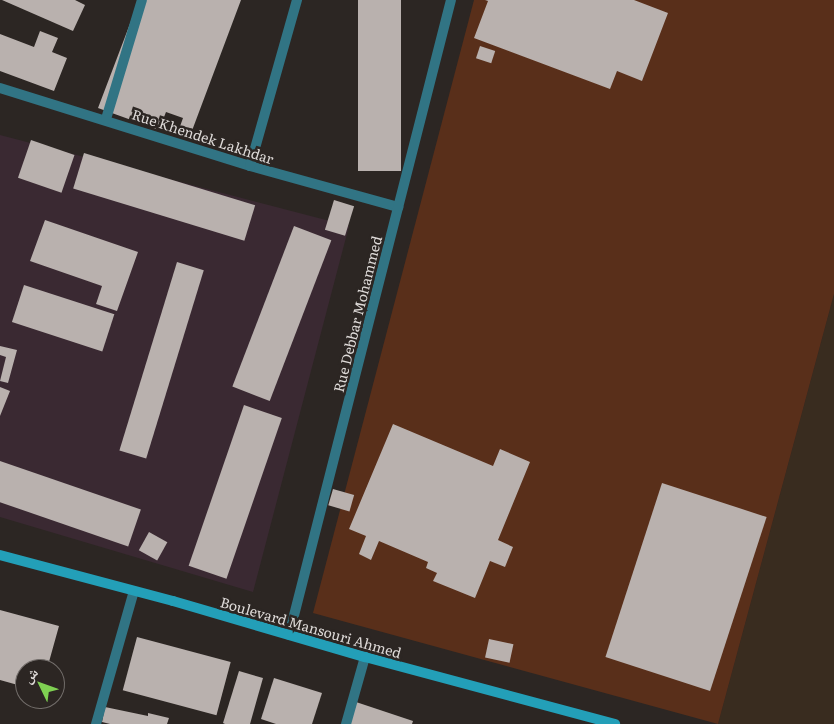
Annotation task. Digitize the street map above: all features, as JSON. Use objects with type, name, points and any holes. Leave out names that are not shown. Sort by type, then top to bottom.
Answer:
[{"type":"main road","name":"Boulevard Mansouri Ahmed","points":[[0,555],[134,591],[365,658],[615,724]]},
{"type":"street","points":[[106,119],[142,0]]},
{"type":"street","points":[[250,166],[296,0]]},
{"type":"street","name":"Rue Debbar Mohammed","points":[[288,635],[451,0]]},
{"type":"street","name":"Rue Khendek Lakhdar","points":[[0,88],[106,119],[250,166],[398,207]]},
{"type":"street","points":[[96,724],[134,591]]},
{"type":"street","points":[[346,724],[365,658]]},
{"type":"shaded area","points":[[474,0],[834,0],[834,294],[718,724],[313,613]]},
{"type":"shaded area","points":[[0,135],[349,226],[253,592],[0,517]]},
{"type":"shaded area","points":[[834,294],[834,724],[718,724]]},
{"type":"building","points":[[2,0],[75,0],[85,5],[73,31]]},
{"type":"building","points":[[139,0],[241,0],[190,136],[178,132],[183,118],[166,112],[159,130],[98,108]]},
{"type":"building","points":[[358,0],[401,0],[401,171],[358,171]]},
{"type":"building","points":[[485,0],[634,0],[668,13],[642,81],[617,71],[610,89],[474,38],[488,1]]},
{"type":"building","points":[[40,31],[58,38],[52,52],[67,58],[54,91],[0,71],[0,34],[34,47]]},
{"type":"building","points":[[480,46],[495,51],[491,63],[476,58]]},
{"type":"building","points":[[31,140],[74,155],[61,193],[18,178]]},
{"type":"building","points":[[84,153],[255,205],[244,241],[73,188]]},
{"type":"building","points":[[334,200],[354,206],[345,236],[325,230]]},
{"type":"building","points":[[45,220],[138,252],[117,311],[96,304],[102,286],[30,261]]},
{"type":"building","points":[[294,226],[331,240],[270,401],[232,387]]},
{"type":"building","points":[[177,262],[204,270],[146,459],[119,450]]},
{"type":"building","points":[[24,285],[114,314],[102,351],[12,322]]},
{"type":"building","points":[[0,346],[17,350],[8,383],[0,381],[6,357],[0,355]]},
{"type":"building","points":[[0,387],[10,391],[0,416]]},
{"type":"building","points":[[244,405],[282,418],[226,579],[189,566]]},
{"type":"building","points":[[393,424],[493,466],[500,449],[530,462],[498,540],[513,547],[505,567],[490,561],[475,598],[433,581],[437,573],[426,568],[428,562],[379,541],[371,560],[359,554],[366,536],[349,529]]},
{"type":"building","points":[[0,461],[141,510],[128,546],[0,502]]},
{"type":"building","points":[[662,483],[767,517],[710,691],[605,657]]},
{"type":"building","points":[[333,489],[354,495],[349,511],[328,505]]},
{"type":"building","points":[[149,532],[167,542],[157,561],[139,550]]},
{"type":"building","points":[[0,610],[59,626],[50,659],[15,659],[15,684],[0,680]]},
{"type":"building","points":[[137,637],[231,662],[216,715],[123,690]]},
{"type":"building","points":[[489,639],[513,644],[510,663],[485,658]]},
{"type":"building","points":[[239,671],[263,678],[250,724],[225,724],[223,723]]},
{"type":"building","points":[[274,678],[322,693],[312,724],[276,724],[261,719]]},
{"type":"building","points":[[356,702],[413,721],[412,724],[349,724]]},
{"type":"building","points":[[105,707],[148,716],[148,713],[169,718],[167,724],[110,724],[102,722]]}]
